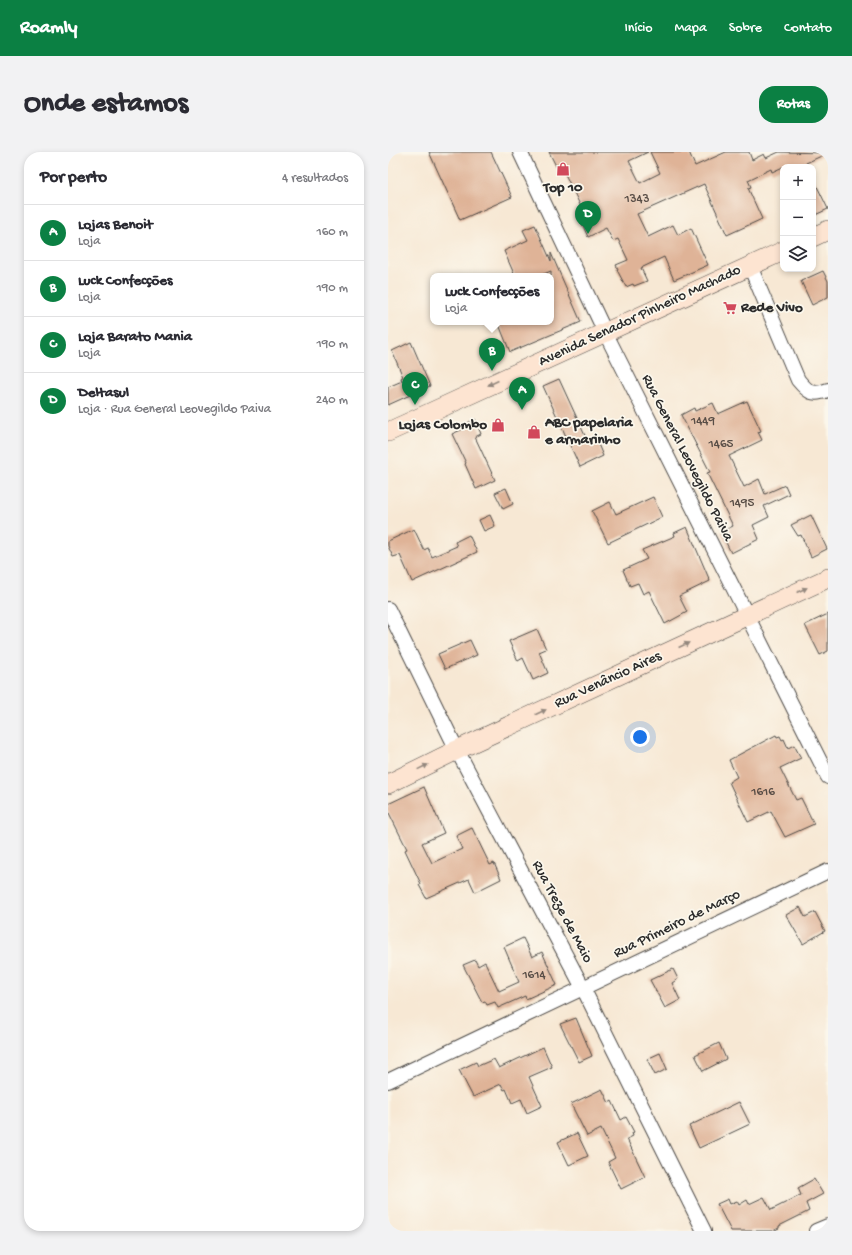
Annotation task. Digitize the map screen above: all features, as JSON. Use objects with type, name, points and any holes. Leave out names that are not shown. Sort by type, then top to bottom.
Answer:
[{"type":"main road","points":[[815,236],[828,230]]},
{"type":"main road","name":"Avenida Senador Pinheiro Machado","points":[[388,432],[780,252]]},
{"type":"main road","name":"Rua Venâncio Aires","points":[[388,784],[457,750],[828,578]]},
{"type":"street","name":"Rua General Leovegildo Paiva","points":[[520,152],[605,332],[828,777]]},
{"type":"street","points":[[750,266],[798,380],[808,391],[818,394],[828,390]]},
{"type":"street","name":"Rua Treze de Maio","points":[[388,609],[457,750],[582,988],[704,1231]]},
{"type":"street","name":"Rua Primeiro de Março","points":[[388,1081],[828,871]]},
{"type":"street","points":[[816,1231],[828,1226]]},
{"type":"building","points":[[429,152],[491,152],[512,197],[460,220]]},
{"type":"building","points":[[549,152],[648,152],[629,161],[640,183],[660,173],[650,152],[689,152],[695,166],[726,152],[749,152],[752,160],[764,154],[766,158],[779,152],[828,153],[806,164],[780,164],[780,168],[772,172],[771,169],[748,180],[751,187],[748,188],[762,219],[727,235],[704,184],[637,214],[648,237],[673,225],[678,235],[691,228],[708,265],[674,280],[664,257],[641,268],[647,281],[634,286],[633,284],[626,287],[616,265],[628,260],[618,239],[613,241],[606,228],[588,237],[577,212],[582,209],[564,172],[560,174]]},
{"type":"building","points":[[816,184],[828,209],[816,215]]},
{"type":"building","points":[[535,225],[551,261],[551,253],[581,322],[510,352],[499,325],[554,325],[554,273],[551,273],[551,271],[546,273],[514,273],[504,251],[528,240],[523,230]]},
{"type":"building","points":[[823,271],[828,281],[828,297],[812,305],[801,281]]},
{"type":"building","points":[[411,342],[430,386],[388,405],[388,387],[402,381],[401,378],[403,377],[392,351]]},
{"type":"building","points":[[559,379],[587,440],[595,437],[603,456],[580,467],[543,386]]},
{"type":"building","points":[[747,401],[761,431],[758,432],[762,440],[729,456],[744,487],[759,479],[765,494],[785,485],[789,494],[764,506],[769,517],[753,525],[759,539],[731,553],[721,532],[733,526],[707,473],[710,472],[681,415],[694,408],[695,411],[713,403],[718,414]]},
{"type":"building","points":[[475,419],[481,434],[475,437],[495,480],[476,489],[465,464],[466,463],[452,434],[463,429],[462,426]]},
{"type":"building","points":[[506,488],[513,504],[503,509],[495,493]]},
{"type":"building","points":[[653,497],[662,517],[608,543],[592,511],[610,502],[616,514]]},
{"type":"building","points":[[490,515],[495,526],[484,531],[479,520]]},
{"type":"building","points":[[811,515],[827,549],[811,557],[801,535],[798,536],[791,525]]},
{"type":"building","points":[[687,527],[710,581],[679,596],[687,612],[665,624],[649,591],[643,594],[638,583],[630,586],[623,570],[647,559],[642,550],[675,536],[674,533]]},
{"type":"building","points":[[414,529],[424,550],[428,548],[432,557],[457,546],[455,542],[469,535],[477,552],[412,582],[400,555],[393,557],[388,546],[388,541]]},
{"type":"building","points":[[828,614],[828,651],[820,655],[805,625]]},
{"type":"building","points":[[537,629],[546,649],[539,652],[548,673],[533,680],[523,658],[518,661],[509,641]]},
{"type":"building","points":[[470,640],[477,655],[445,669],[438,654]]},
{"type":"building","points":[[776,735],[777,737],[780,736],[782,740],[784,739],[788,748],[794,745],[801,758],[780,768],[796,800],[801,798],[814,824],[785,837],[771,811],[748,822],[729,782],[737,777],[729,760]]},
{"type":"building","points":[[424,787],[444,833],[422,843],[432,863],[462,849],[456,836],[472,828],[490,865],[494,863],[501,879],[475,892],[469,879],[426,898],[419,885],[421,884],[405,850],[407,849],[388,811],[388,804]]},
{"type":"building","points":[[800,907],[805,917],[815,912],[825,931],[803,944],[786,915]]},
{"type":"building","points":[[523,938],[532,957],[542,952],[557,985],[526,999],[525,996],[498,1008],[495,1002],[487,1005],[485,1001],[482,1002],[463,965],[475,960],[478,966],[485,962],[499,991],[519,982],[504,947]]},
{"type":"building","points":[[673,969],[678,979],[672,983],[680,1000],[665,1008],[650,980]]},
{"type":"building","points":[[576,1018],[592,1056],[579,1062],[560,1024]]},
{"type":"building","points":[[719,1043],[726,1059],[703,1071],[695,1055]]},
{"type":"building","points":[[543,1047],[552,1067],[529,1077],[542,1106],[527,1113],[521,1099],[512,1103],[506,1089],[504,1090],[501,1084],[473,1097],[459,1070],[476,1062],[478,1066],[494,1059],[499,1068]]},
{"type":"building","points":[[660,1053],[667,1069],[655,1075],[647,1059]]},
{"type":"building","points":[[602,1089],[609,1103],[612,1101],[621,1120],[626,1117],[634,1132],[632,1133],[633,1136],[627,1139],[645,1177],[621,1189],[608,1162],[615,1158],[601,1129],[587,1136],[571,1104]]},
{"type":"building","points":[[739,1102],[750,1124],[699,1148],[689,1126]]},
{"type":"building","points":[[577,1133],[588,1156],[569,1165],[558,1142]]},
{"type":"building","points":[[814,1179],[823,1194],[806,1203],[809,1211],[779,1226],[779,1228],[773,1231],[731,1231],[717,1204],[728,1199],[730,1204],[737,1201],[739,1205],[747,1200],[749,1204],[764,1197],[771,1210],[801,1195],[798,1188]]},
{"type":"place","name":"Top 10","points":[[563,169]]},
{"type":"place","name":"Deltasul","points":[[588,234]]},
{"type":"place","name":"Rede Vivo","points":[[730,308]]},
{"type":"place","name":"Luck Confecções","points":[[492,371]]},
{"type":"place","name":"Loja Barato Mania","points":[[415,405]]},
{"type":"place","name":"Lojas Benoit","points":[[522,410]]},
{"type":"place","name":"Lojas Colombo","points":[[498,425]]},
{"type":"place","name":"ABC papelaria e armarinho","points":[[534,432]]}]
